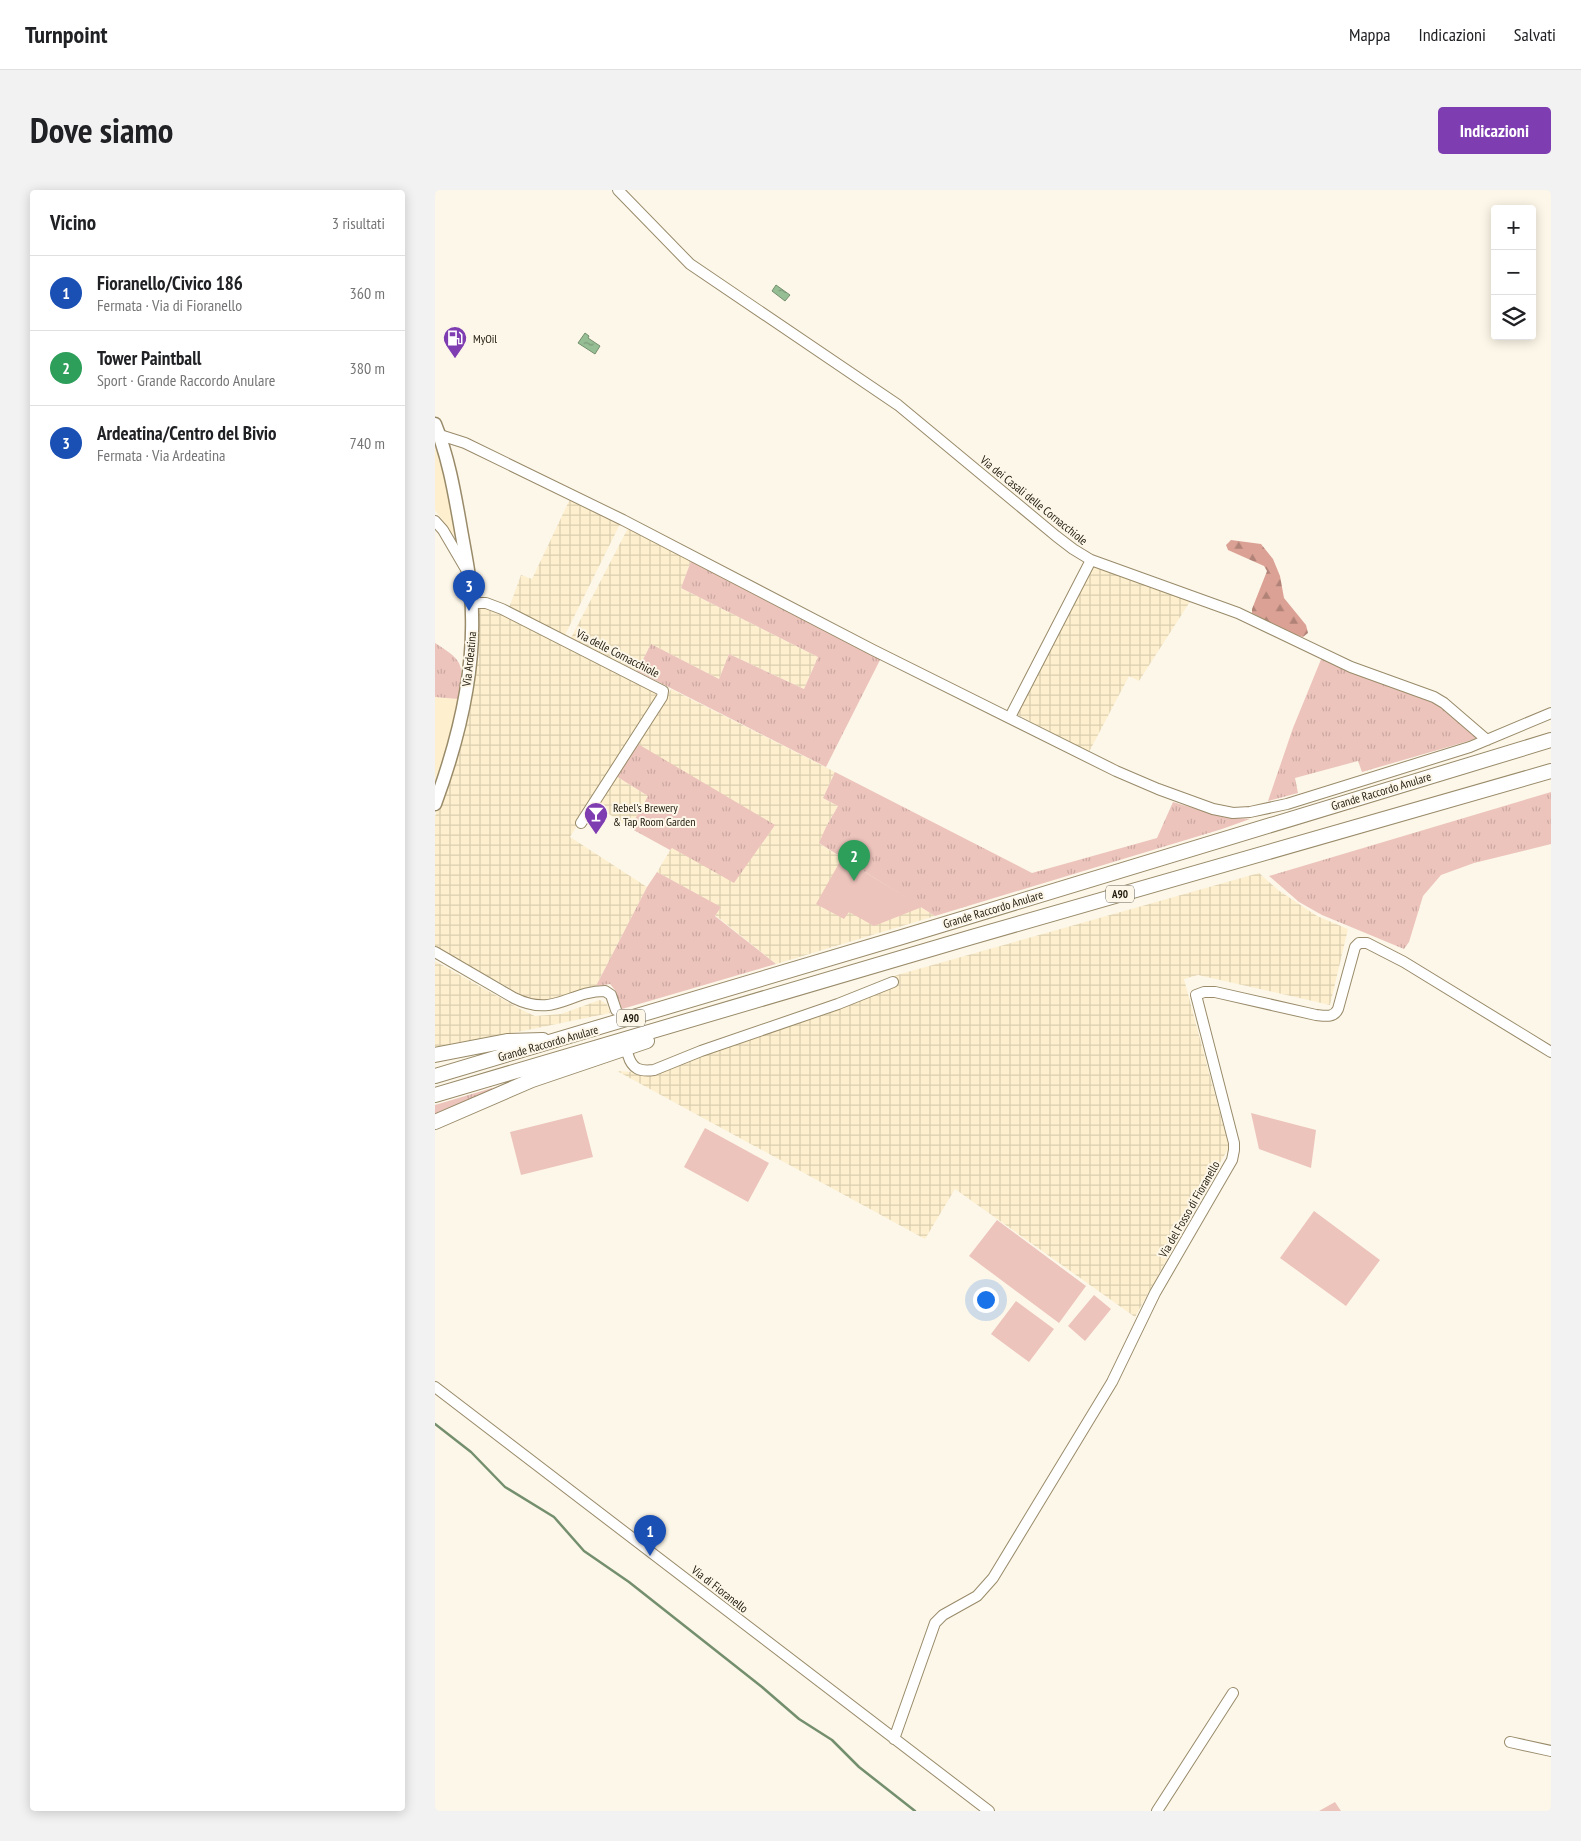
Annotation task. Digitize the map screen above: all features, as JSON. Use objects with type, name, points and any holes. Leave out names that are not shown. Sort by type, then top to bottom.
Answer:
[{"type":"highway","name":"Grande Raccordo Anulare","points":[[435,1076],[1551,740]]},
{"type":"highway","name":"Grande Raccordo Anulare","points":[[435,1095],[1551,771]]},
{"type":"highway","points":[[435,1122],[532,1080],[644,1042],[690,1020]]},
{"type":"highway","points":[[435,1055],[507,1041],[558,1040]]},
{"type":"main road","name":"Via Ardeatina","points":[[435,804],[454,744],[467,685],[472,635],[472,602],[469,574],[451,477],[437,430]]},
{"type":"street","name":"Via dei Casali delle Cornacchiole","points":[[618,190],[690,264],[898,405],[1073,549],[1091,560],[1238,613],[1351,667],[1434,697],[1444,703],[1487,740]]},
{"type":"street","points":[[437,430],[745,582],[873,650],[1116,771],[1157,789],[1213,809],[1239,813],[1261,811],[1287,804],[1487,740],[1551,713]]},
{"type":"street","points":[[435,521],[443,530],[469,574]]},
{"type":"street","points":[[1010,717],[1091,560]]},
{"type":"street","name":"Via delle Cornacchiole","points":[[472,602],[483,602],[497,606],[663,691],[663,697],[581,823]]},
{"type":"street","name":"Via del Fosso di Fioranello","points":[[894,1739],[935,1623],[943,1615],[977,1596],[993,1578],[1112,1382],[1155,1293],[1232,1160],[1234,1143],[1196,995],[1204,992],[1215,992],[1316,1015],[1332,1016],[1338,1009],[1355,947],[1359,943],[1365,943],[1415,968],[1551,1052]]},
{"type":"street","points":[[435,952],[526,1004],[537,1006],[555,1005],[587,994],[605,991],[611,995],[616,1010]]},
{"type":"street","points":[[628,1056],[636,1068],[646,1071],[654,1070],[701,1051],[838,1004],[893,982]]},
{"type":"street","name":"Via di Fioranello","points":[[435,1386],[989,1811]]},
{"type":"street","points":[[1157,1811],[1233,1693]]},
{"type":"street","points":[[1510,1742],[1551,1751]]},
{"type":"shaded area","points":[[435,445],[442,467],[457,540],[435,510]]},
{"type":"shaded area","points":[[570,499],[620,524],[565,635],[509,608],[521,575],[532,579]]},
{"type":"shaded area","points":[[628,528],[691,561],[681,588],[818,657],[804,689],[729,654],[719,679],[651,644],[637,671],[571,638]]},
{"type":"shaded area","points":[[1094,563],[1191,600],[1139,681],[1129,676],[1089,752],[1016,714]]},
{"type":"shaded area","points":[[486,607],[655,690],[659,694],[570,837],[647,887],[596,986],[558,998],[532,1001],[435,946],[435,817],[479,658],[477,608]]},
{"type":"shaded area","points":[[671,689],[835,772],[823,798],[838,806],[826,827],[820,844],[935,916],[776,964],[715,915],[720,907],[657,872],[672,847],[638,744]]},
{"type":"shaded area","points":[[435,697],[458,699],[449,740],[435,787]]},
{"type":"shaded area","points":[[616,776],[648,796],[630,828],[597,806]]},
{"type":"shaded area","points":[[1259,873],[1278,890],[1317,916],[1348,929],[1330,1005],[1198,975],[1184,979],[1229,1147],[1135,1317],[955,1189],[925,1239],[617,1071],[648,1073],[897,975]]},
{"type":"shaded area","points":[[435,961],[535,1016],[561,1014],[600,1000],[607,1004],[610,1013],[435,1049]]},
{"type":"green space","points":[[1231,540],[1261,544],[1273,559],[1280,576],[1284,598],[1306,625],[1308,633],[1303,637],[1290,633],[1252,613],[1267,571],[1264,566],[1228,550],[1226,545]]},
{"type":"green space","points":[[691,561],[881,658],[826,767],[637,671],[651,644],[719,679],[729,654],[804,689],[818,657],[681,588]]},
{"type":"green space","points":[[435,643],[452,655],[460,665],[461,679],[458,699],[435,697]]},
{"type":"green space","points":[[1322,657],[1435,700],[1479,738],[1362,772],[1358,761],[1295,778],[1298,793],[1268,801],[1293,728]]},
{"type":"green space","points":[[638,744],[775,825],[734,883],[672,848],[670,850],[630,828],[648,796],[616,776]]},
{"type":"green space","points":[[835,772],[1032,873],[1157,838],[1173,802],[1223,817],[1250,819],[935,916],[819,843],[838,806],[823,798]]},
{"type":"green space","points":[[1551,792],[1551,844],[1474,863],[1441,875],[1423,896],[1409,942],[1404,949],[1322,915],[1299,902],[1269,876]]},
{"type":"green space","points":[[842,858],[922,907],[874,926],[849,912],[844,919],[816,904]]},
{"type":"green space","points":[[657,872],[721,907],[715,916],[776,964],[622,1009],[615,990],[610,984],[596,986],[647,887]]},
{"type":"green space","points":[[492,1088],[493,1091],[435,1118],[435,1105]]},
{"type":"green space","points":[[1251,1113],[1316,1130],[1311,1168],[1259,1149]]},
{"type":"green space","points":[[582,1114],[593,1157],[521,1175],[510,1132]]},
{"type":"green space","points":[[705,1128],[769,1163],[748,1202],[684,1167]]},
{"type":"green space","points":[[1314,1211],[1380,1260],[1346,1306],[1280,1258]]},
{"type":"green space","points":[[997,1220],[1086,1286],[1059,1323],[969,1256]]},
{"type":"green space","points":[[1094,1295],[1111,1309],[1085,1341],[1068,1326]]},
{"type":"green space","points":[[1016,1301],[1054,1329],[1029,1362],[991,1334]]},
{"type":"green space","points":[[1335,1802],[1341,1811],[1319,1811]]},
{"type":"water","points":[[776,285],[790,295],[785,301],[772,291]]},
{"type":"water","points":[[585,333],[589,336],[588,338],[600,346],[595,354],[578,343]]},
{"type":"waterway","points":[[435,1424],[471,1452],[505,1487],[554,1517],[584,1551],[629,1582],[762,1687],[799,1719],[832,1740],[859,1767],[915,1811]]},
{"type":"place","name":"MyOil","points":[[455,359]]},
{"type":"place","name":"Ardeatina/Centro del Bivio","points":[[469,611]]},
{"type":"place","name":"Rebel's Brewery & Tap Room Garden","points":[[596,835]]},
{"type":"place","name":"Tower Paintball","points":[[854,881]]},
{"type":"place","name":"Fioranello/Civico 186","points":[[650,1556]]}]
